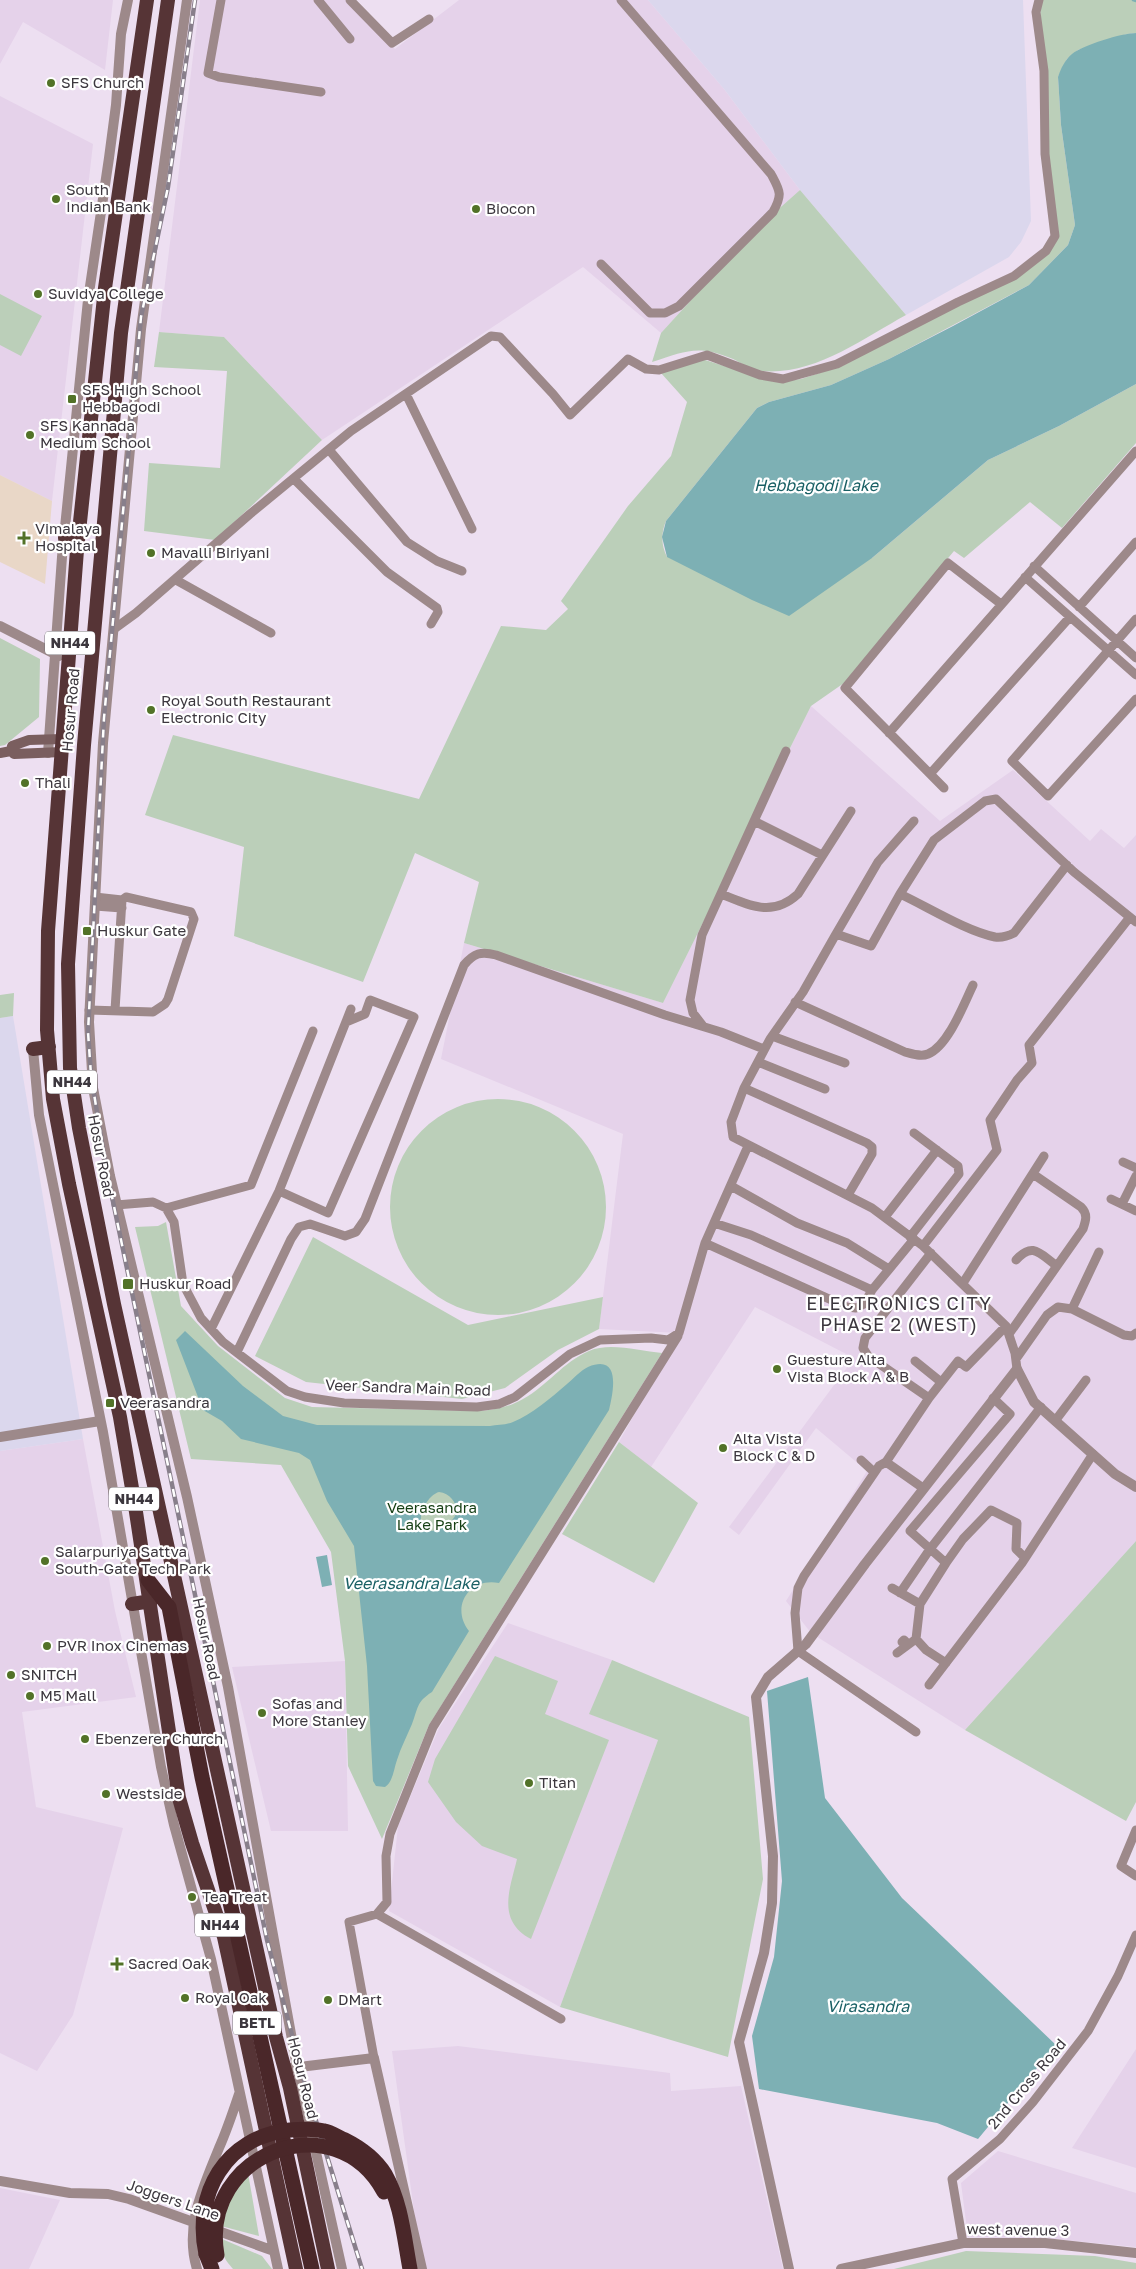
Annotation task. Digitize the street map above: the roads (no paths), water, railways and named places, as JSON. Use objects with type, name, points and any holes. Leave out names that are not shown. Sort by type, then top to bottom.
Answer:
[{"type":"highway","name":"Hosur Road","points":[[148,0],[105,288],[71,539],[68,658],[57,748],[48,931],[49,1047],[53,1099],[69,1184],[120,1417],[148,1580],[179,1798],[192,1843],[224,1936],[296,2269]]},
{"type":"highway","name":"Hosur Road","points":[[168,0],[121,333],[84,745],[68,964],[70,1068],[79,1128],[139,1414],[276,2037],[291,2068],[328,2269]]},
{"type":"highway","points":[[33,1050],[49,1047]]},
{"type":"highway","points":[[120,1417],[139,1414]]},
{"type":"highway","name":"BETL","points":[[148,1580],[169,1607],[202,1777],[312,2269]]},
{"type":"highway","points":[[132,1604],[150,1601]]},
{"type":"highway","points":[[214,2262],[202,2234],[206,2201],[223,2164],[241,2147],[270,2134],[305,2129],[324,2130],[358,2146],[372,2157],[384,2172],[394,2192],[399,2210],[410,2269]]},
{"type":"highway","points":[[214,2262],[217,2218],[226,2194],[235,2180],[245,2168],[268,2154],[289,2147],[310,2145],[329,2148],[349,2157],[367,2169],[376,2178],[390,2207],[402,2269]]},
{"type":"main road","points":[[5,752],[23,740],[48,738],[57,748]]},
{"type":"main road","points":[[5,752],[14,754],[57,748]]},
{"type":"street","points":[[57,748],[48,738],[54,655],[71,539],[88,300],[116,105],[121,34],[128,0]]},
{"type":"street","points":[[187,0],[142,329],[103,743],[89,1010],[93,1088],[116,1205],[187,1497],[228,1687],[291,2068],[342,2269]]},
{"type":"street","points":[[221,0],[208,73],[219,77],[321,92]]},
{"type":"street","points":[[318,0],[350,38]]},
{"type":"street","points":[[350,0],[392,43],[429,19]]},
{"type":"street","points":[[600,264],[650,313],[665,313],[679,306],[773,212],[780,200],[780,191],[771,174],[621,0]]},
{"type":"street","points":[[114,629],[176,580],[250,514],[294,480],[351,431],[491,336],[500,337],[570,415],[628,359],[646,370],[659,370],[708,355],[760,375],[783,379],[837,364],[958,302],[1014,276],[1046,251],[1055,236],[1045,154],[1044,71],[1036,12],[1039,0]]},
{"type":"street","points":[[406,394],[472,529]]},
{"type":"street","points":[[330,450],[407,542],[437,561],[462,572]]},
{"type":"street","points":[[889,733],[1136,451]]},
{"type":"street","points":[[294,480],[387,572],[437,608],[438,612],[431,624]]},
{"type":"street","points":[[1079,607],[1136,542]]},
{"type":"street","points":[[944,788],[845,688],[948,563],[1002,604]]},
{"type":"street","points":[[1034,566],[1136,658]]},
{"type":"street","points":[[1025,577],[1136,675]]},
{"type":"street","points":[[176,580],[272,633]]},
{"type":"street","points":[[930,774],[1070,617]]},
{"type":"street","points":[[1136,619],[1012,761],[1048,796],[1136,699]]},
{"type":"street","points":[[0,626],[54,655],[68,658]]},
{"type":"street","points":[[704,1026],[693,1013],[690,1000],[702,936],[786,751]]},
{"type":"street","points":[[836,934],[871,946],[900,894],[934,840],[985,801],[996,799],[1067,865],[1133,920],[1029,1045],[1032,1063],[1017,1080],[990,1120],[997,1150],[923,1246]]},
{"type":"street","points":[[721,894],[762,908],[779,907],[789,903],[798,894],[851,811]]},
{"type":"street","points":[[754,821],[822,855]]},
{"type":"street","points":[[914,821],[878,862],[795,1002],[764,1049],[744,1088],[731,1122],[733,1137],[848,1195],[884,1217],[923,1246],[963,1283],[1008,1330],[1016,1364],[1034,1402],[1115,1474],[1136,1487]]},
{"type":"street","points":[[900,894],[977,931],[996,937],[1007,937],[1014,932],[1067,865]]},
{"type":"street","points":[[89,1010],[154,1012],[164,1004],[194,919],[191,912],[126,897],[122,904],[116,1010]]},
{"type":"street","points":[[95,902],[122,904]]},
{"type":"street","points":[[237,1352],[291,1239],[299,1227],[310,1224],[345,1236],[356,1232],[365,1219],[464,965],[471,957],[478,953],[496,955],[665,1015],[704,1026],[764,1049]]},
{"type":"street","points":[[795,1002],[905,1052],[928,1055],[937,1048],[950,1032],[973,985]]},
{"type":"street","points":[[279,1191],[328,1214],[414,1017],[370,1000],[364,1014],[346,1022]]},
{"type":"street","points":[[211,1329],[279,1191],[351,1009]]},
{"type":"street","points":[[116,1205],[153,1202],[166,1208],[251,1185],[313,1031]]},
{"type":"street","points":[[772,1036],[844,1063]]},
{"type":"street","points":[[33,1050],[39,1115],[100,1421],[165,1789],[211,1959],[278,2269]]},
{"type":"street","points":[[758,1062],[825,1089]]},
{"type":"street","points":[[744,1088],[867,1143],[872,1147],[872,1154],[848,1195]]},
{"type":"street","points":[[705,1243],[847,1307],[860,1307],[959,1174],[958,1166],[914,1133]]},
{"type":"street","points":[[422,2269],[374,2058],[349,1922],[377,1914],[387,1902],[386,1856],[390,1834],[432,1727],[679,1333],[685,1318],[705,1243],[748,1146]]},
{"type":"street","points":[[884,1217],[936,1150]]},
{"type":"street","points":[[963,1283],[1044,1156]]},
{"type":"street","points":[[1123,1162],[1136,1168]]},
{"type":"street","points":[[798,1651],[795,1614],[798,1588],[804,1576],[874,1472],[886,1462],[941,1382],[958,1361],[966,1367],[1008,1330],[1057,1266],[1082,1229],[1086,1219],[1086,1212],[1033,1174]]},
{"type":"street","points":[[1122,1204],[1136,1176]]},
{"type":"street","points":[[731,1186],[797,1223],[847,1243],[889,1269]]},
{"type":"street","points":[[1111,1199],[1136,1211]]},
{"type":"street","name":"Veer Sandra Main Road","points":[[166,1208],[174,1222],[183,1284],[201,1318],[223,1342],[258,1370],[288,1391],[305,1397],[344,1403],[477,1407],[499,1404],[515,1398],[570,1354],[600,1340],[651,1338],[668,1340],[679,1333]]},
{"type":"street","points":[[714,1222],[751,1235],[872,1290]]},
{"type":"street","points":[[1016,1260],[1024,1251],[1029,1249],[1034,1250],[1057,1266]]},
{"type":"street","points":[[1072,1309],[1099,1252]]},
{"type":"street","points":[[929,1398],[868,1356],[863,1348],[865,1338],[931,1253]]},
{"type":"street","points":[[789,2269],[739,2042],[764,1954],[772,1902],[773,1856],[756,1697],[768,1677],[806,1644],[993,1398],[1052,1310],[1058,1307],[1072,1309],[1124,1335],[1132,1336],[1136,1333]]},
{"type":"street","points":[[915,1361],[941,1382]]},
{"type":"street","points":[[1055,1421],[1086,1380]]},
{"type":"street","points":[[946,1563],[910,1531],[1010,1414],[993,1398]]},
{"type":"street","points":[[920,1604],[896,1591],[1041,1407]]},
{"type":"street","points":[[0,1437],[100,1421]]},
{"type":"street","points":[[929,1685],[1025,1558],[1093,1454]]},
{"type":"street","points":[[861,1460],[874,1472]]},
{"type":"street","points":[[886,1462],[923,1488]]},
{"type":"street","points":[[897,1653],[916,1639],[920,1604],[946,1563],[963,1539],[991,1510],[1017,1523],[1016,1549],[1025,1558]]},
{"type":"street","points":[[916,1639],[926,1650],[946,1663]]},
{"type":"street","points":[[798,1651],[916,1732]]},
{"type":"street","points":[[1136,1830],[1121,1866],[1136,1876]]},
{"type":"street","points":[[377,1914],[561,2019]]},
{"type":"street","name":"2nd Cross Road","points":[[963,2243],[952,2179],[1000,2139],[1033,2102],[1088,2031],[1118,1976],[1136,1935]]},
{"type":"street","points":[[291,2068],[374,2058]]},
{"type":"street","points":[[197,2269],[192,2248],[193,2222],[208,2172],[227,2130],[239,2093]]},
{"type":"street","name":"Joggers Lane","points":[[0,2181],[70,2193],[108,2194],[129,2199],[274,2251]]},
{"type":"street","name":"west avenue 3","points":[[841,2269],[963,2243],[1046,2243],[1136,2253]]},
{"type":"water","name":"Hebbagodi Lake","points":[[1136,33],[1136,384],[1059,426],[988,460],[872,558],[789,616],[752,600],[667,557],[662,537],[666,521],[757,408],[769,402],[831,385],[889,359],[953,326],[1029,285],[1068,245],[1075,225],[1061,125],[1058,77],[1065,62],[1077,51],[1103,40]]},
{"type":"water","name":"Veerasandra Lake","points":[[185,1331],[243,1386],[283,1416],[317,1425],[490,1426],[510,1423],[534,1410],[588,1367],[599,1364],[606,1365],[611,1370],[613,1385],[609,1410],[499,1583],[488,1582],[479,1585],[471,1589],[466,1596],[462,1604],[461,1613],[469,1631],[432,1692],[418,1706],[392,1778],[385,1787],[376,1786],[373,1781],[367,1666],[354,1546],[327,1501],[310,1460],[299,1453],[241,1439],[222,1421],[203,1410],[176,1340]],"holes":[[[443,1493],[454,1502],[457,1512],[455,1517],[444,1527],[434,1531],[424,1530],[421,1520],[427,1502],[435,1494]]]},
{"type":"water","points":[[327,1555],[332,1585],[322,1587],[316,1557]]},
{"type":"water","name":"Virasandra","points":[[808,1677],[825,1798],[902,1898],[1056,2045],[978,2139],[937,2123],[759,2089],[752,2036],[774,1957],[782,1881],[767,1691]]},
{"type":"railway","points":[[195,0],[168,187],[141,317],[104,718],[88,1032],[91,1075],[106,1168],[267,1940],[307,2092],[362,2269]]},
{"type":"place","name":"SFS Church","points":[[51,83]]},
{"type":"place","name":"South Indian Bank","points":[[56,199]]},
{"type":"place","name":"Biocon","points":[[476,209]]},
{"type":"place","name":"Suvidya College","points":[[38,294]]},
{"type":"place","name":"SFS High School Hebbagodi","points":[[72,399]]},
{"type":"place","name":"SFS Kannada Medium School","points":[[30,435]]},
{"type":"place","name":"Vimalaya Hospital","points":[[24,538]]},
{"type":"place","name":"Mavalli Biriyani","points":[[151,553]]},
{"type":"place","name":"Royal South Restaurant Electronic City","points":[[151,710]]},
{"type":"place","name":"Thali","points":[[25,783]]},
{"type":"place","name":"Huskur Gate","points":[[87,931]]},
{"type":"place","name":"Huskur Road","points":[[128,1284]]},
{"type":"place","name":"Guesture Alta Vista Block A & B","points":[[777,1369]]},
{"type":"place","name":"Veerasandra","points":[[110,1403]]},
{"type":"place","name":"Alta Vista Block C & D","points":[[723,1448]]},
{"type":"place","name":"Salarpuriya Sattva South-Gate Tech Park","points":[[45,1561]]},
{"type":"place","name":"PVR Inox Cinemas","points":[[47,1646]]},
{"type":"place","name":"SNITCH","points":[[11,1675]]},
{"type":"place","name":"M5 Mall","points":[[30,1696]]},
{"type":"place","name":"Sofas and More Stanley","points":[[262,1713]]},
{"type":"place","name":"Ebenzerer Church","points":[[85,1739]]},
{"type":"place","name":"Titan","points":[[529,1783]]},
{"type":"place","name":"Westside","points":[[106,1794]]},
{"type":"place","name":"Tea Treat","points":[[192,1897]]},
{"type":"place","name":"Sacred Oak","points":[[117,1964]]},
{"type":"place","name":"Royal Oak","points":[[185,1998]]},
{"type":"place","name":"DMart","points":[[328,2000]]},
{"type":"district","name":"ELECTRONICS CITY PHASE 2 (WEST)","points":[[899,1314]]},
{"type":"park label","name":"Veerasandra Lake Park","points":[[432,1516]]}]
